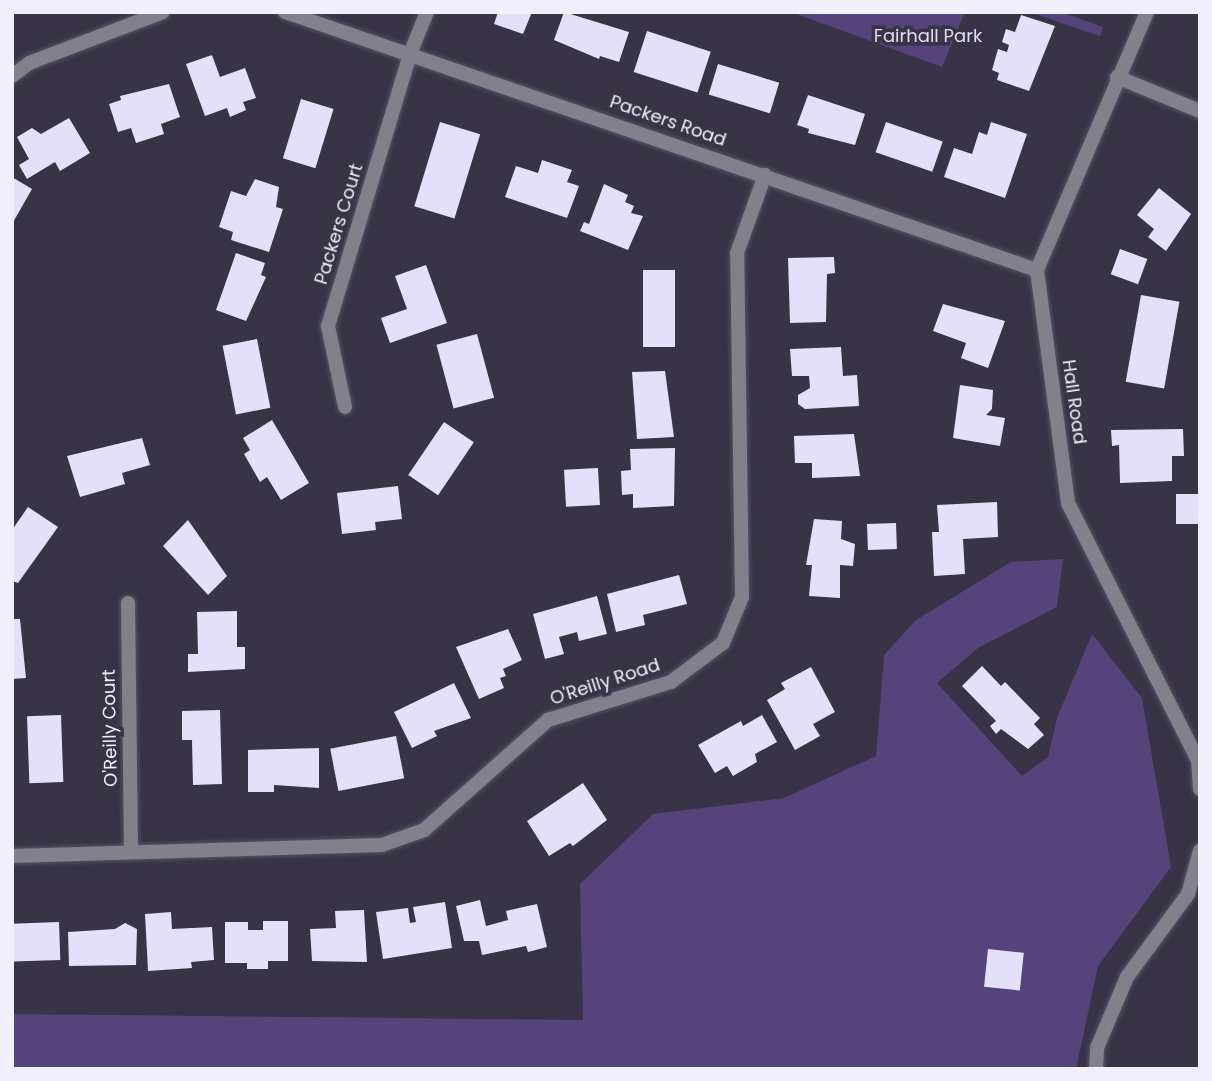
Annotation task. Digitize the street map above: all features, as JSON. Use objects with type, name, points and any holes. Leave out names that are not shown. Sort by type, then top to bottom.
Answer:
[{"type":"street","points":[[12,76],[29,64],[163,12]]},
{"type":"street","name":"Packers Road","points":[[285,12],[1037,270]]},
{"type":"street","name":"Packers Court","points":[[345,407],[328,326],[410,54],[428,12]]},
{"type":"street","points":[[1037,270],[1147,12]]},
{"type":"street","points":[[1117,78],[1200,111]]},
{"type":"street","name":"O'Reilly Road","points":[[12,856],[382,845],[424,830],[548,720],[671,682],[723,643],[742,597],[737,253],[765,175]]},
{"type":"street","name":"Hall Road","points":[[1037,270],[1068,503],[1198,760],[1200,789]]},
{"type":"street","name":"O'Reilly Court","points":[[128,603],[131,852]]},
{"type":"street","points":[[1096,1069],[1097,1048],[1127,977],[1188,894],[1200,851]]},
{"type":"green space","name":"Fairhall Park","points":[[791,12],[965,12],[942,67]]},
{"type":"green space","name":"Fairhall Park","points":[[1029,12],[1061,12],[1103,27],[1100,36]]},
{"type":"green space","points":[[1063,559],[1057,607],[978,648],[937,683],[1022,776],[1048,757],[1057,718],[1092,634],[1142,698],[1171,867],[1098,966],[1076,1069],[12,1067],[12,1014],[583,1020],[580,884],[653,814],[784,798],[876,756],[884,655],[916,620],[1011,562]]},
{"type":"building","points":[[498,12],[532,12],[523,34],[494,24]]},
{"type":"building","points":[[564,12],[629,32],[619,62],[600,56],[599,59],[554,40]]},
{"type":"building","points":[[1021,15],[1055,26],[1029,91],[997,80],[999,73],[992,70],[998,49],[1007,52],[1009,45],[1002,42],[1006,29],[1015,32]]},
{"type":"building","points":[[647,31],[711,52],[697,93],[634,72]]},
{"type":"building","points":[[212,55],[220,77],[245,68],[256,98],[243,102],[246,110],[230,117],[227,108],[205,116],[186,64]]},
{"type":"building","points":[[718,64],[779,83],[770,113],[709,95]]},
{"type":"building","points":[[169,84],[180,117],[161,124],[164,134],[136,143],[131,128],[118,132],[109,104],[121,100],[120,96]]},
{"type":"building","points":[[808,95],[865,114],[855,145],[808,133],[809,129],[797,125]]},
{"type":"building","points":[[301,99],[334,109],[315,168],[283,158]]},
{"type":"building","points":[[69,118],[90,153],[60,171],[55,162],[27,179],[19,165],[29,159],[17,137],[32,128],[41,134]]},
{"type":"building","points":[[440,122],[480,134],[454,218],[414,206]]},
{"type":"building","points":[[886,122],[943,142],[932,172],[876,152]]},
{"type":"building","points":[[991,122],[1027,134],[1005,198],[944,177],[954,148],[972,154],[979,132],[987,135]]},
{"type":"building","points":[[542,160],[572,170],[567,182],[579,186],[567,218],[505,197],[516,166],[538,173]]},
{"type":"building","points":[[12,177],[32,189],[12,224]]},
{"type":"building","points":[[255,179],[279,187],[276,207],[283,209],[269,252],[231,240],[233,232],[219,227],[231,191],[246,196]]},
{"type":"building","points":[[604,184],[628,195],[625,202],[634,206],[631,213],[643,216],[628,250],[580,231],[584,222],[589,224]]},
{"type":"building","points":[[1159,188],[1191,214],[1166,251],[1148,237],[1154,229],[1137,215]]},
{"type":"building","points":[[1120,249],[1147,259],[1138,284],[1111,274]]},
{"type":"building","points":[[236,253],[265,263],[261,275],[266,277],[246,321],[216,310]]},
{"type":"building","points":[[834,257],[835,273],[827,274],[826,322],[790,323],[788,258]]},
{"type":"building","points":[[426,265],[447,323],[390,343],[381,318],[407,309],[395,276]]},
{"type":"building","points":[[643,270],[675,270],[675,347],[643,347]]},
{"type":"building","points":[[1141,295],[1179,302],[1164,388],[1126,382]]},
{"type":"building","points":[[943,304],[1005,321],[988,368],[961,358],[966,343],[933,331]]},
{"type":"building","points":[[477,334],[494,398],[454,409],[436,345]]},
{"type":"building","points":[[257,339],[270,408],[236,414],[223,346]]},
{"type":"building","points":[[841,347],[843,376],[857,375],[859,406],[805,409],[798,404],[798,395],[810,388],[809,376],[792,376],[790,349]]},
{"type":"building","points":[[665,371],[674,437],[637,439],[632,372]]},
{"type":"building","points":[[960,385],[993,390],[992,409],[986,415],[1005,418],[1000,446],[953,438]]},
{"type":"building","points":[[272,420],[309,483],[281,500],[267,477],[260,482],[244,454],[250,450],[243,438]]},
{"type":"building","points":[[444,422],[474,442],[438,495],[408,475]]},
{"type":"building","points":[[1183,429],[1184,456],[1172,456],[1172,481],[1120,483],[1119,445],[1112,446],[1111,430]]},
{"type":"building","points":[[854,434],[860,476],[812,478],[812,463],[795,463],[794,436]]},
{"type":"building","points":[[142,438],[150,465],[122,473],[125,484],[80,497],[67,456]]},
{"type":"building","points":[[675,448],[674,506],[633,508],[633,494],[622,495],[621,471],[631,470],[630,449]]},
{"type":"building","points":[[598,468],[600,505],[566,507],[564,470]]},
{"type":"building","points":[[398,486],[402,519],[375,522],[376,530],[342,534],[337,493]]},
{"type":"building","points":[[1176,494],[1200,494],[1200,524],[1176,524]]},
{"type":"building","points":[[997,502],[998,537],[963,539],[965,574],[934,576],[932,532],[939,532],[937,505]]},
{"type":"building","points":[[28,507],[58,527],[18,583],[12,581],[12,530]]},
{"type":"building","points":[[814,519],[842,521],[841,539],[855,544],[853,566],[840,565],[840,598],[809,596],[812,565],[806,565]]},
{"type":"building","points":[[188,520],[227,576],[208,595],[163,546]]},
{"type":"building","points":[[896,523],[897,549],[868,550],[867,524]]},
{"type":"building","points":[[679,575],[687,604],[643,615],[645,625],[616,632],[607,594]]},
{"type":"building","points":[[597,596],[607,634],[579,641],[577,632],[559,637],[564,654],[545,659],[533,614]]},
{"type":"building","points":[[237,611],[237,647],[245,647],[245,669],[188,672],[188,654],[198,654],[197,612]]},
{"type":"building","points":[[12,619],[20,619],[26,678],[12,679]]},
{"type":"building","points":[[508,629],[522,660],[503,669],[506,676],[500,678],[504,688],[479,699],[456,647]]},
{"type":"building","points":[[982,666],[1001,686],[1005,682],[1040,718],[1034,724],[1044,735],[1028,749],[1001,729],[996,734],[990,726],[996,721],[962,686]]},
{"type":"building","points":[[811,667],[835,712],[813,724],[820,736],[795,750],[767,700],[785,689],[781,683]]},
{"type":"building","points":[[454,683],[471,718],[434,731],[437,736],[412,748],[394,712]]},
{"type":"building","points":[[220,710],[222,784],[193,785],[192,740],[182,740],[182,711]]},
{"type":"building","points":[[61,715],[63,782],[29,783],[27,716]]},
{"type":"building","points":[[762,715],[777,742],[755,754],[757,762],[733,776],[727,766],[715,773],[698,745],[741,721],[743,726]]},
{"type":"building","points":[[396,736],[404,778],[338,791],[330,749]]},
{"type":"building","points":[[319,748],[319,788],[274,785],[274,792],[248,792],[248,750]]},
{"type":"building","points":[[583,783],[607,820],[573,846],[570,843],[549,856],[527,821]]},
{"type":"building","points":[[480,900],[486,926],[508,920],[506,911],[537,904],[547,947],[528,952],[526,946],[482,955],[479,941],[464,941],[456,906]]},
{"type":"building","points":[[445,902],[452,948],[383,959],[376,912],[408,908],[410,923],[416,922],[413,907]]},
{"type":"building","points":[[364,910],[367,962],[312,961],[310,929],[336,928],[335,911]]},
{"type":"building","points":[[171,912],[172,929],[212,927],[214,960],[191,962],[192,968],[148,971],[145,914]]},
{"type":"building","points":[[263,921],[288,921],[288,961],[268,961],[268,969],[247,969],[247,963],[225,963],[225,922],[248,922],[248,930],[263,930]]},
{"type":"building","points":[[59,922],[60,960],[13,962],[12,924]]},
{"type":"building","points":[[125,923],[137,929],[136,965],[69,966],[68,932],[115,929]]},
{"type":"building","points":[[988,949],[1024,953],[1020,991],[984,987]]}]
